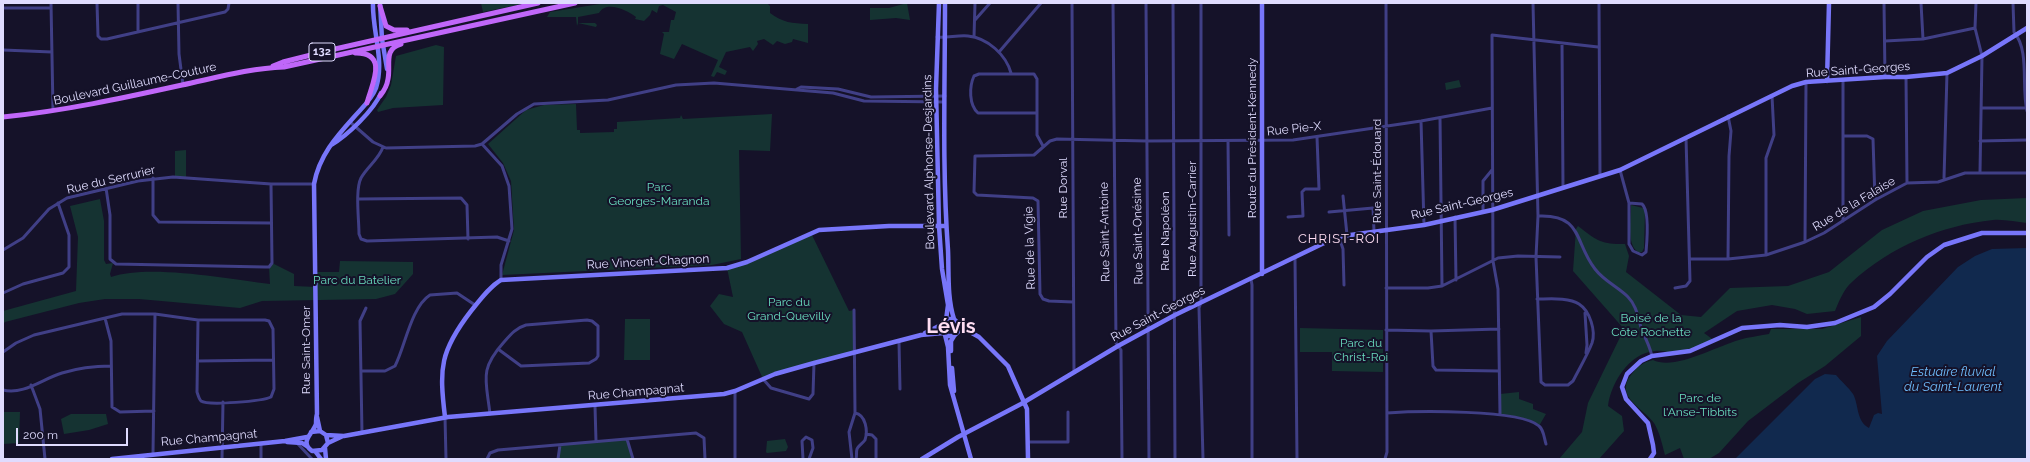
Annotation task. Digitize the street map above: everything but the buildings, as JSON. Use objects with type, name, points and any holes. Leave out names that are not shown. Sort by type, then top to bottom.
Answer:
[{"type":"main road","name":"Boulevard Guillaume-Couture","points":[[271,67],[282,62],[382,38],[538,3]]},
{"type":"main road","name":"Boulevard Guillaume-Couture","points":[[3,117],[52,112],[271,67],[284,67],[574,3]]},
{"type":"main road","points":[[380,4],[383,20],[389,28],[398,31],[420,30]]},
{"type":"main road","points":[[380,96],[385,89],[388,79],[390,51],[396,45],[421,37]]},
{"type":"main road","points":[[342,54],[364,54],[374,61],[376,77],[367,102]]},
{"type":"street","points":[[51,3],[52,112]]},
{"type":"street","points":[[97,3],[98,36],[100,39],[107,39],[225,12],[228,9],[228,3]]},
{"type":"street","points":[[138,3],[138,32]]},
{"type":"street","points":[[178,3],[180,66],[183,85]]},
{"type":"street","name":"Rue Saint-Omer","points":[[311,432],[316,426],[317,414],[314,184],[320,162],[333,140],[367,102],[375,90],[379,75],[379,63],[375,40],[373,3]]},
{"type":"street","name":"Boulevard Alphonse-Desjardins","points":[[939,3],[937,37],[939,226],[942,269],[948,305],[946,320]]},
{"type":"street","name":"Boulevard Alphonse-Desjardins","points":[[945,3],[944,102],[946,226],[950,299],[954,319]]},
{"type":"street","points":[[974,37],[975,3]]},
{"type":"street","points":[[975,20],[990,3]]},
{"type":"street","points":[[1034,3],[1038,7]]},
{"type":"street","points":[[999,52],[1041,3]]},
{"type":"street","name":"Rue Dorval","points":[[1072,3],[1074,372]]},
{"type":"street","name":"Rue Saint-Antoine","points":[[1113,3],[1113,140],[1116,343],[1122,354],[1122,459]]},
{"type":"street","name":"Rue Saint-Onésime","points":[[1146,3],[1149,459]]},
{"type":"street","name":"Rue Napoléon","points":[[1173,3],[1175,459]]},
{"type":"street","name":"Rue Augustin-Carrier","points":[[1201,3],[1201,302],[1199,308],[1203,459]]},
{"type":"street","name":"Route du Président-Kennedy","points":[[1262,3],[1262,274]]},
{"type":"street","name":"Rue Saint-Édouard","points":[[1385,459],[1387,452],[1386,3]]},
{"type":"street","points":[[1533,3],[1536,196],[1538,216],[1536,257],[1537,299],[1542,384],[1568,385],[1573,381],[1592,342],[1593,330],[1591,320],[1579,304],[1557,298],[1537,299]]},
{"type":"street","points":[[1599,3],[1598,47],[1600,176]]},
{"type":"street","points":[[1827,81],[1829,3]]},
{"type":"street","points":[[1884,3],[1885,77]]},
{"type":"street","points":[[1921,3],[1922,38]]},
{"type":"street","points":[[1976,3],[1975,28],[1982,56],[1980,172]]},
{"type":"street","points":[[1981,108],[2027,110],[2025,54],[2020,37],[2014,32],[2013,3]]},
{"type":"street","name":"Rue Saint-Omer","points":[[330,146],[354,126],[374,105],[380,96],[386,74],[380,4]]},
{"type":"street","points":[[3,8],[51,8]]},
{"type":"street","points":[[1885,41],[1922,38],[1975,28]]},
{"type":"street","name":"Rue Saint-Georges","points":[[922,459],[963,434],[1025,402],[1118,346],[1175,315],[1339,238],[1347,235],[1424,225],[1492,210],[1620,170],[1772,94],[1806,82],[1906,77],[1947,72],[1982,56],[2027,28]]},
{"type":"street","points":[[1500,414],[1498,289],[1493,261],[1492,35],[1598,47]]},
{"type":"street","points":[[937,37],[974,37],[988,44],[999,52],[1009,67],[1011,73]]},
{"type":"street","points":[[1562,43],[1563,187]]},
{"type":"street","points":[[3,50],[52,52]]},
{"type":"street","points":[[1944,178],[1947,72]]},
{"type":"street","points":[[1036,113],[978,113],[974,110],[971,83],[974,76],[979,74],[1034,74],[1036,79],[1037,135],[1043,146]]},
{"type":"street","points":[[1906,77],[1906,183]]},
{"type":"street","points":[[1843,80],[1843,221]]},
{"type":"street","points":[[1805,242],[1806,82]]},
{"type":"street","points":[[350,122],[373,142],[383,147],[475,146],[482,144],[517,114],[534,104],[608,100],[676,85],[695,83],[797,89],[833,93],[864,101],[944,102]]},
{"type":"street","points":[[797,89],[838,89],[871,97],[944,96]]},
{"type":"street","points":[[1766,255],[1766,158],[1774,135],[1772,94]]},
{"type":"street","name":"Rue Pie-X","points":[[1072,139],[1146,141],[1293,140],[1386,127],[1492,108]]},
{"type":"street","points":[[1728,116],[1731,131],[1729,156],[1728,259]]},
{"type":"street","points":[[1440,118],[1440,221],[1442,286]]},
{"type":"street","points":[[1421,121],[1424,225]]},
{"type":"street","points":[[1843,136],[1867,136],[1873,139],[1875,200]]},
{"type":"street","points":[[1288,217],[1303,216],[1302,192],[1305,189],[1319,189],[1316,137]]},
{"type":"street","points":[[1675,288],[1686,286],[1690,281],[1691,259],[1686,138]]},
{"type":"street","name":"Rue de la Vigie","points":[[1072,139],[1057,139],[1043,146],[1034,155],[975,156],[974,192],[977,196],[1033,198],[1038,201],[1040,294],[1043,299],[1050,301],[1073,302]]},
{"type":"street","points":[[1980,141],[2027,140]]},
{"type":"street","points":[[1228,141],[1229,235]]},
{"type":"street","points":[[446,459],[442,378],[445,353],[453,336],[475,305],[495,284],[502,280],[501,265],[512,229],[507,174],[502,166],[482,144]]},
{"type":"street","points":[[383,147],[381,153],[361,178],[359,184],[359,234],[365,241],[497,237],[509,241]]},
{"type":"street","points":[[1483,212],[1483,181],[1492,170]]},
{"type":"street","points":[[1620,170],[1629,203],[1629,244],[1633,251],[1642,255],[1646,252],[1647,212],[1642,204],[1629,203]]},
{"type":"street","name":"Rue de la Falaise","points":[[1691,259],[1728,259],[1766,255],[1805,242],[1906,183],[1938,182],[1944,178],[1965,173],[2027,173]]},
{"type":"street","points":[[154,178],[153,215],[159,222],[271,223]]},
{"type":"street","name":"Rue du Serrurier","points":[[3,250],[23,238],[44,213],[58,203],[77,194],[154,178],[270,184],[314,184]]},
{"type":"street","points":[[106,188],[110,215],[110,259],[116,264],[269,267],[272,263],[270,184]]},
{"type":"street","points":[[1343,196],[1347,235]]},
{"type":"street","points":[[359,199],[461,198],[467,205],[468,239]]},
{"type":"street","points":[[3,292],[23,284],[63,273],[69,267],[69,235],[58,203]]},
{"type":"street","points":[[1329,212],[1373,208],[1374,231]]},
{"type":"street","points":[[1538,216],[1552,216],[1562,219],[1571,225],[1578,236],[1591,264],[1601,276],[1630,299],[1639,317],[1643,332],[1650,345],[1652,356]]},
{"type":"street","points":[[1455,218],[1456,280]]},
{"type":"street","name":"Rue Vincent-Chagnon","points":[[502,280],[727,268],[747,262],[819,230],[882,226],[946,226]]},
{"type":"street","points":[[1650,459],[1654,453],[1648,423],[1626,399],[1622,388],[1627,374],[1641,361],[1652,356],[1690,351],[1723,336],[1747,328],[1780,325],[1808,327],[1835,324],[1874,307],[1890,294],[1927,257],[1944,245],[1982,233],[2027,233]]},
{"type":"street","points":[[1339,238],[1343,249],[1344,285]]},
{"type":"street","points":[[1386,288],[1428,288],[1442,286],[1498,258],[1518,256],[1560,257]]},
{"type":"street","points":[[1296,258],[1297,459]]},
{"type":"street","points":[[1251,279],[1252,459]]},
{"type":"street","points":[[361,371],[385,372],[395,366],[408,332],[422,302],[430,295],[457,293],[475,305]]},
{"type":"street","points":[[362,432],[360,321],[366,308]]},
{"type":"street","points":[[852,459],[849,427],[855,413],[854,310]]},
{"type":"street","points":[[1585,311],[1587,344],[1585,356]]},
{"type":"street","points":[[3,352],[16,343],[34,335],[122,314],[155,314],[198,320],[252,319],[269,321],[273,329],[274,389],[271,397],[261,400],[224,402],[205,402],[200,399],[197,392],[198,320]]},
{"type":"street","points":[[153,453],[155,314]]},
{"type":"street","points":[[106,318],[111,341],[111,404],[114,410],[120,412],[154,411]]},
{"type":"street","points":[[971,459],[963,434],[950,381],[948,347],[941,325],[946,320],[954,319],[967,331],[979,337],[1008,366],[1027,409],[1028,459]]},
{"type":"street","points":[[490,414],[486,372],[491,357],[498,349],[517,328],[526,325],[587,320],[592,321],[598,326],[598,356],[589,363],[520,366],[498,349]]},
{"type":"street","points":[[954,396],[951,341],[958,332],[958,324]]},
{"type":"street","name":"Rue Champagnat","points":[[921,336],[941,325]]},
{"type":"street","points":[[1386,330],[1431,331],[1499,329]]},
{"type":"street","points":[[1431,331],[1433,366],[1436,370],[1499,371]]},
{"type":"street","points":[[944,334],[954,336]]},
{"type":"street","name":"Rue Champagnat","points":[[328,443],[344,436],[362,432],[445,417],[713,396],[735,392],[763,379],[814,363],[921,336],[944,334]]},
{"type":"street","points":[[899,342],[900,389]]},
{"type":"street","points":[[198,361],[273,360]]},
{"type":"street","points":[[763,379],[771,388],[809,399],[813,394],[814,363]]},
{"type":"street","points":[[3,390],[16,391],[78,368],[111,366]]},
{"type":"street","points":[[31,385],[40,409],[45,459]]},
{"type":"street","points":[[735,392],[735,459]]},
{"type":"street","points":[[222,459],[224,402]]},
{"type":"street","points":[[595,406],[596,441]]},
{"type":"street","points":[[1028,442],[1068,442],[1068,412]]},
{"type":"street","points":[[855,413],[863,419],[866,434],[857,450],[856,459]]},
{"type":"street","points":[[1387,413],[1500,414],[1529,421],[1539,426],[1546,444]]},
{"type":"street","name":"Rue Saint-Omer","points":[[317,414],[320,431]]},
{"type":"street","points":[[321,459],[315,451],[308,447],[307,437],[311,432],[320,431],[326,435],[328,443],[325,448],[326,459]]},
{"type":"street","points":[[487,459],[490,453],[498,450],[696,433],[704,438],[705,459]]},
{"type":"street","points":[[866,434],[872,435],[876,439],[876,459]]},
{"type":"street","name":"Rue Champagnat","points":[[326,435],[344,436]]},
{"type":"street","name":"Rue Champagnat","points":[[112,459],[153,453],[222,448],[285,441],[307,437]]},
{"type":"street","points":[[803,459],[802,441],[806,437],[812,440],[814,445],[809,459]]},
{"type":"street","points":[[628,439],[633,459]]},
{"type":"street","name":"Rue Champagnat","points":[[285,441],[308,447]]},
{"type":"street","points":[[261,443],[261,459]]},
{"type":"street","points":[[297,443],[312,459]]},
{"type":"street","points":[[558,459],[560,445]]},
{"type":"street","points":[[315,451],[325,448]]},
{"type":"street","points":[[852,449],[857,450]]},
{"type":"green space","points":[[481,3],[527,3],[483,12]]},
{"type":"green space","points":[[606,3],[767,3],[770,6],[770,13],[779,19],[792,23],[808,24],[808,43],[793,39],[792,42],[785,44],[777,41],[773,45],[764,39],[757,41],[758,44],[753,51],[750,47],[726,52],[719,67],[727,71],[725,75],[717,72],[714,77],[711,76],[718,60],[682,44],[674,59],[660,54],[664,34],[662,32],[669,32],[671,20],[674,20],[676,12],[663,5],[659,6],[657,13],[652,10],[650,15],[644,21],[635,19],[636,17],[622,9],[606,7],[599,13],[578,17],[577,26],[576,17],[547,17],[550,12]]},
{"type":"green space","points":[[907,3],[910,20],[896,18],[870,20],[870,8],[889,8]]},
{"type":"green space","points":[[578,23],[595,23],[597,25],[596,27]]},
{"type":"green space","points":[[436,45],[444,47],[443,105],[393,108],[378,112],[377,110],[386,97],[391,85],[396,56]]},
{"type":"green space","points":[[1459,80],[1461,87],[1446,90],[1445,83]]},
{"type":"green space","name":"Parc Georges-Maranda","points":[[576,104],[577,130],[580,130],[580,133],[614,132],[614,129],[617,129],[617,122],[680,118],[681,115],[683,119],[772,114],[770,151],[739,150],[741,259],[712,265],[502,275],[514,230],[511,181],[503,163],[488,144],[526,110],[544,105]]},
{"type":"green space","points":[[186,150],[186,178],[175,178],[175,151]]},
{"type":"green space","name":"Boisé de la Côte Rochette","points":[[2027,198],[2027,223],[1993,220],[1974,223],[1936,233],[1900,248],[1867,269],[1852,282],[1844,292],[1835,311],[1807,314],[1795,309],[1772,305],[1737,311],[1704,333],[1715,341],[1680,353],[1655,351],[1637,357],[1629,363],[1617,379],[1608,406],[1622,416],[1624,431],[1599,459],[1559,459],[1582,432],[1588,403],[1624,329],[1573,271],[1576,229],[1578,226],[1600,241],[1610,244],[1625,244],[1629,256],[1626,272],[1681,315],[1701,317],[1730,288],[1788,286],[1829,272],[1882,230],[1923,211],[1981,200]]},
{"type":"green space","name":"Parc du Batelier","points":[[100,199],[104,221],[104,260],[106,264],[113,263],[110,274],[111,277],[127,273],[167,272],[270,284],[269,267],[272,263],[294,274],[294,286],[316,287],[316,272],[339,272],[340,261],[413,262],[413,274],[395,294],[376,299],[262,301],[240,308],[139,299],[105,299],[79,303],[5,322],[3,324],[3,311],[76,291],[78,237],[70,206]]},
{"type":"green space","points":[[1631,205],[1643,208],[1645,212],[1644,248],[1642,252],[1638,252],[1632,243],[1630,230]]},
{"type":"green space","name":"Parc du Grand-Quevilly","points":[[811,233],[849,311],[854,310],[855,353],[763,379],[742,332],[724,324],[710,306],[719,294],[733,297],[727,268],[737,266]]},
{"type":"green space","name":"Parc de l'Anse-Tibbits","points":[[1861,317],[1861,336],[1825,366],[1798,383],[1748,421],[1719,453],[1709,459],[1684,459],[1680,448],[1665,455],[1654,423],[1632,401],[1626,389],[1627,382],[1633,372],[1640,365],[1649,361],[1653,360],[1662,363],[1684,360],[1739,340],[1769,334],[1771,329],[1822,329]]},
{"type":"green space","points":[[625,319],[650,319],[650,360],[624,360]]},
{"type":"green space","name":"Parc du Christ-Roi","points":[[1300,328],[1383,330],[1383,372],[1332,371],[1332,352],[1300,352]]},
{"type":"green space","points":[[1519,392],[1519,399],[1533,404],[1533,409],[1546,414],[1539,426],[1529,421],[1500,414],[1500,394]]},
{"type":"green space","points":[[3,412],[20,412],[19,443],[3,444]]},
{"type":"green space","points":[[71,414],[106,414],[108,424],[89,430],[64,434],[61,419]]},
{"type":"green space","points":[[627,439],[633,459],[558,459],[560,445]]},
{"type":"green space","points":[[785,439],[788,447],[786,451],[766,452],[767,441]]},
{"type":"water","name":"Estuaire fluvial du Saint-Laurent","points":[[2027,248],[2027,459],[1735,459],[1815,379],[1825,374],[1836,375],[1853,394],[1860,417],[1869,428],[1874,415],[1878,413],[1882,414],[1877,356],[1887,341],[1958,267],[1975,256],[1992,249]]},
{"type":"district","name":"CHRIST-ROI","points":[[1339,239]]},
{"type":"district","name":"Lévis","points":[[951,327]]}]
